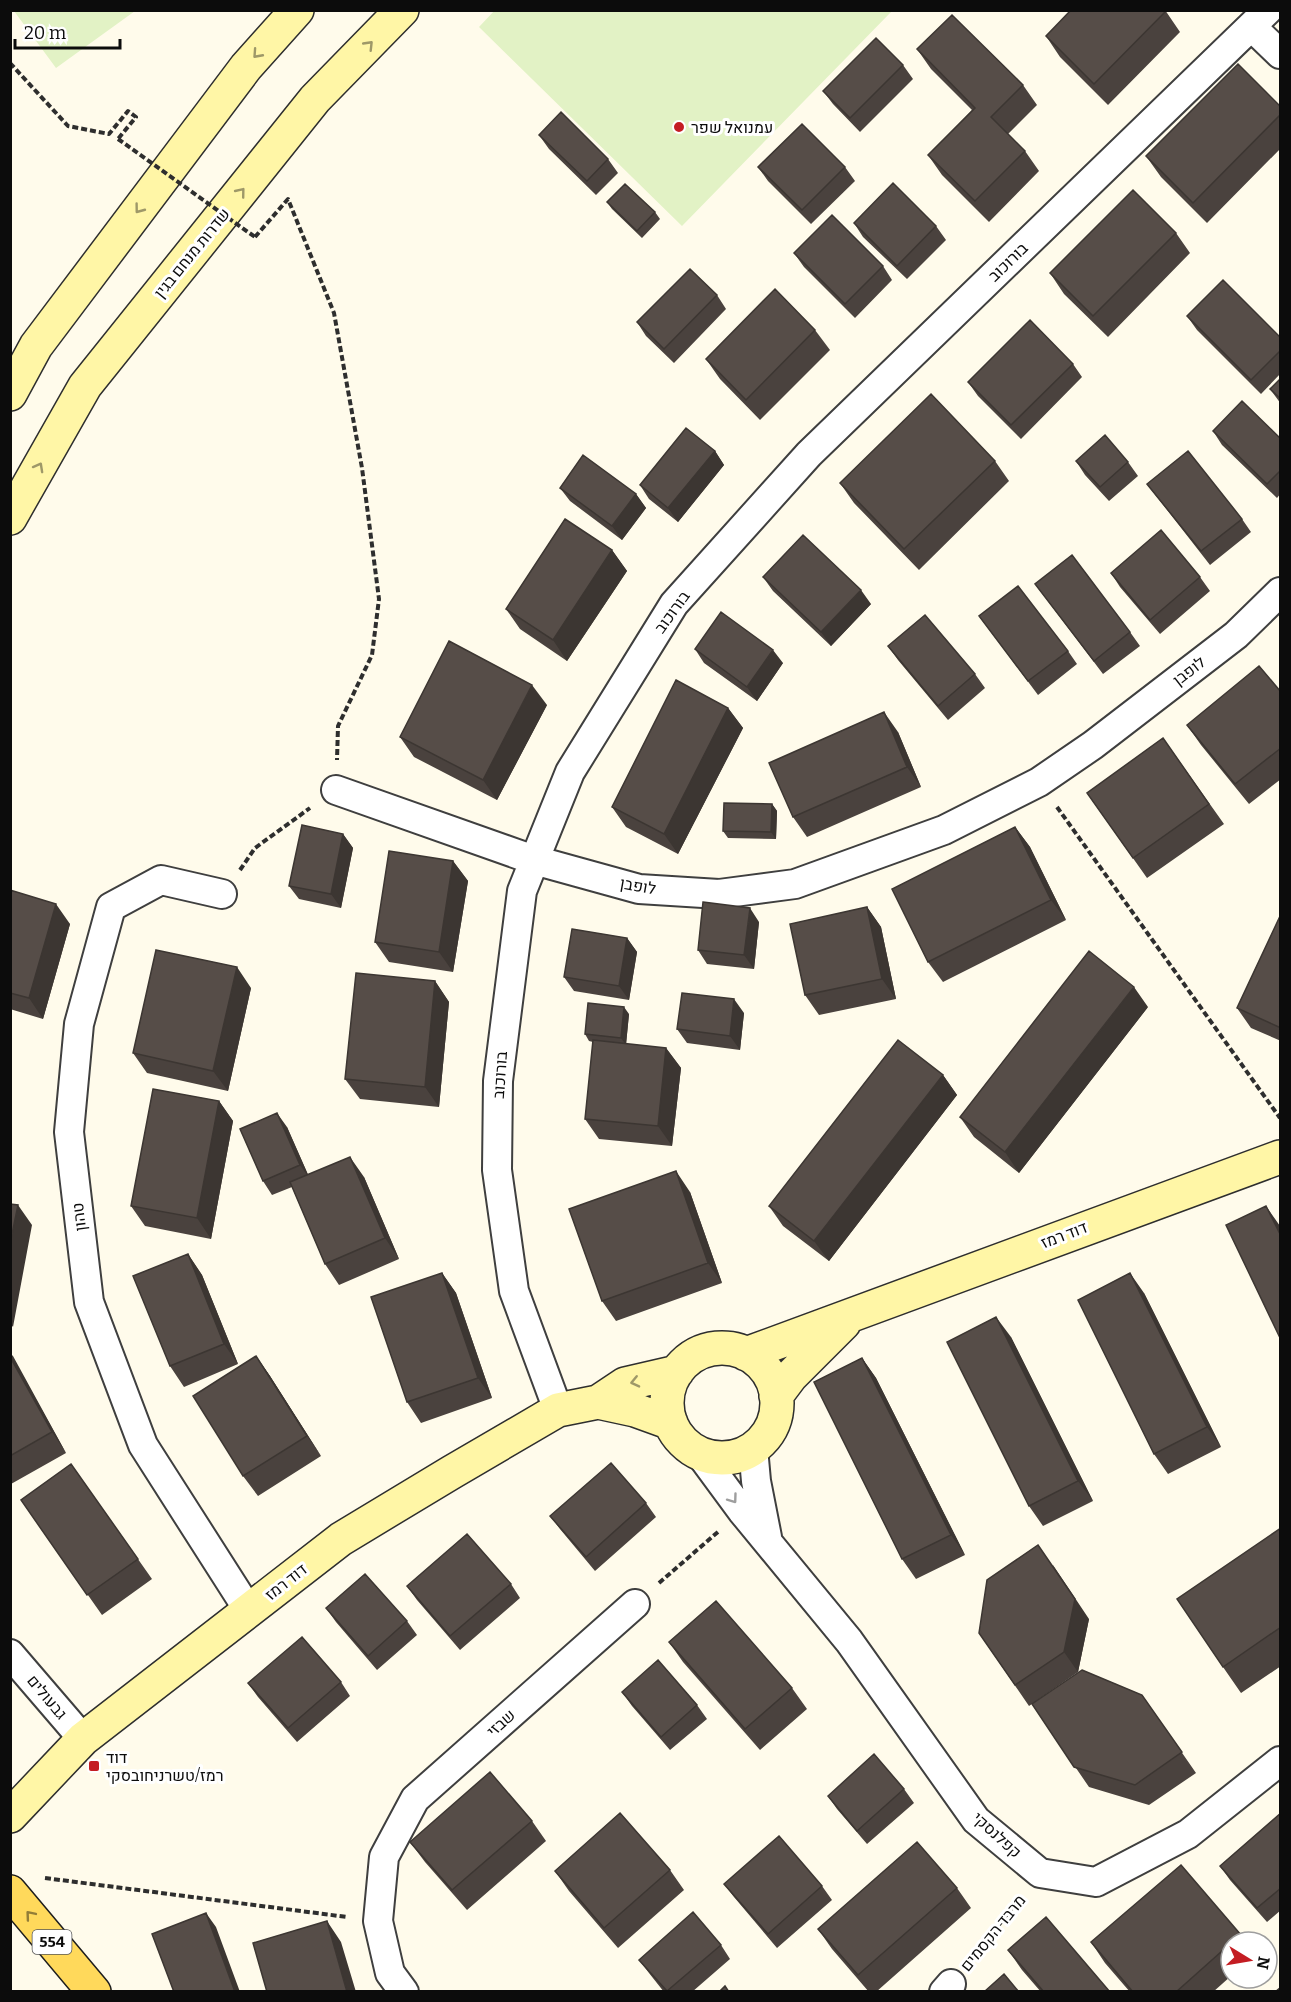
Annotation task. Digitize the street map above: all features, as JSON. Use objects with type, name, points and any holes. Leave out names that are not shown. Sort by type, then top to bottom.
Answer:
[{"type":"main road","name":"554","points":[[22,1884],[94,1992]]},
{"type":"street","points":[[10,394],[36,346],[246,67],[297,10]]},
{"type":"street","name":"שדרות מנחם בגין","points":[[10,518],[85,386],[315,99],[402,10]]},
{"type":"street","points":[[1260,19],[1281,54]]},
{"type":"street","name":"בורוכוב","points":[[558,1410],[514,1291],[497,1170],[498,1081],[508,984],[522,891],[570,772],[674,604],[809,453],[1260,19]]},
{"type":"street","name":"לופבן","points":[[336,790],[534,860],[639,889],[719,894],[795,884],[944,830],[1039,782],[1093,745],[1236,635],[1281,592]]},
{"type":"street","name":"טהון","points":[[222,894],[161,880],[111,907],[80,1024],[69,1132],[89,1302],[143,1445],[249,1611]]},
{"type":"street","name":"דוד רמז","points":[[746,1354],[850,1317],[1077,1230],[1281,1157]]},
{"type":"street","name":"דוד רמז","points":[[776,1396],[791,1376],[850,1317]]},
{"type":"street","points":[[715,1348],[734,1349],[746,1354],[765,1369],[776,1396],[773,1422],[766,1436],[753,1448],[728,1458],[714,1458],[700,1454],[683,1442],[671,1423],[667,1411],[668,1394],[677,1372],[684,1363],[698,1353],[715,1348]]},
{"type":"street","name":"דוד רמז","points":[[10,1816],[83,1739],[342,1539],[558,1410],[598,1402],[625,1384],[677,1372]]},
{"type":"street","name":"דוד רמז","points":[[598,1402],[635,1410],[671,1423]]},
{"type":"street","name":"קפלנסקי","points":[[753,1448],[756,1481],[768,1542]]},
{"type":"street","name":"קפלנסקי","points":[[700,1454],[742,1511],[849,1641],[976,1820],[1041,1873],[1095,1882],[1188,1834],[1281,1761]]},
{"type":"street","name":"שבזי","points":[[404,1992],[390,1973],[378,1921],[384,1857],[415,1799],[636,1604]]},
{"type":"street","name":"גבעולים","points":[[10,1654],[83,1739]]},
{"type":"path","points":[[10,63],[68,126],[110,134],[128,111],[136,117],[118,139],[255,237],[288,199],[334,313],[362,468],[379,599],[372,655],[338,726],[336,790],[255,848],[222,894]]},
{"type":"path","points":[[1039,782],[1281,1118]]},
{"type":"path","points":[[636,1604],[742,1511]]},
{"type":"path","name":"מרבד הקסמים","points":[[948,1988],[1041,1873]]},
{"type":"path","points":[[22,1884],[378,1921]]},
{"type":"green space","name":"עמנואל שפר","points":[[495,10],[892,11],[682,226],[479,27]]},
{"type":"green space","points":[[14,11],[135,11],[56,68]]},
{"type":"building","points":[[1071,10],[1166,11],[1094,84],[1046,36]]},
{"type":"building","points":[[952,15],[1023,85],[991,117],[1025,151],[975,201],[928,155],[975,108],[917,49]]},
{"type":"building","points":[[876,38],[903,65],[850,118],[823,91]]},
{"type":"building","points":[[1238,64],[1281,107],[1281,114],[1193,203],[1146,156]]},
{"type":"building","points":[[561,112],[608,159],[587,181],[539,135]]},
{"type":"building","points":[[802,124],[845,167],[802,210],[758,167]]},
{"type":"building","points":[[893,183],[936,226],[897,266],[854,223]]},
{"type":"building","points":[[625,184],[655,212],[637,231],[607,202]]},
{"type":"building","points":[[1133,190],[1176,233],[1093,316],[1050,273]]},
{"type":"building","points":[[832,215],[883,266],[845,304],[794,253]]},
{"type":"building","points":[[690,269],[717,295],[664,349],[637,322]]},
{"type":"building","points":[[1223,280],[1281,338],[1281,350],[1251,380],[1187,316]]},
{"type":"building","points":[[775,289],[815,330],[746,400],[706,359]]},
{"type":"building","points":[[1030,320],[1073,364],[1011,425],[968,382]]},
{"type":"building","points":[[1281,378],[1281,399],[1270,389]]},
{"type":"building","points":[[931,394],[995,461],[904,549],[840,483]]},
{"type":"building","points":[[1242,401],[1281,439],[1281,470],[1267,484],[1213,431]]},
{"type":"building","points":[[686,428],[715,451],[668,508],[640,485]]},
{"type":"building","points":[[1105,435],[1128,462],[1100,487],[1076,461]]},
{"type":"building","points":[[1188,451],[1242,519],[1201,551],[1147,484]]},
{"type":"building","points":[[583,455],[636,494],[612,526],[560,488]]},
{"type":"building","points":[[565,519],[612,550],[553,640],[506,609]]},
{"type":"building","points":[[1161,530],[1200,577],[1150,620],[1111,573]]},
{"type":"building","points":[[803,535],[861,590],[821,632],[763,577]]},
{"type":"building","points":[[1072,555],[1130,632],[1094,661],[1035,584]]},
{"type":"building","points":[[1018,586],[1068,651],[1028,681],[979,616]]},
{"type":"building","points":[[721,612],[773,650],[747,687],[695,649]]},
{"type":"building","points":[[925,615],[975,674],[938,706],[888,646]]},
{"type":"building","points":[[449,641],[532,685],[483,780],[400,737]]},
{"type":"building","points":[[1259,666],[1281,692],[1281,748],[1235,784],[1187,725]]},
{"type":"building","points":[[676,680],[728,708],[664,834],[612,807]]},
{"type":"building","points":[[884,712],[907,767],[793,817],[769,763]]},
{"type":"building","points":[[1163,738],[1209,804],[1133,858],[1087,793]]},
{"type":"building","points":[[724,803],[772,804],[771,832],[723,831]]},
{"type":"building","points":[[302,825],[343,834],[331,894],[289,886]]},
{"type":"building","points":[[1015,827],[1051,900],[928,962],[892,889]]},
{"type":"building","points":[[389,851],[453,861],[439,952],[375,942]]},
{"type":"building","points":[[10,890],[56,904],[29,998],[10,993]]},
{"type":"building","points":[[703,902],[750,908],[744,955],[698,950]]},
{"type":"building","points":[[867,907],[882,979],[805,995],[790,924]]},
{"type":"building","points":[[1281,914],[1281,1028],[1237,1008]]},
{"type":"building","points":[[572,929],[627,938],[619,986],[564,977]]},
{"type":"building","points":[[156,950],[237,967],[213,1071],[133,1053]]},
{"type":"building","points":[[1089,951],[1134,987],[1005,1152],[960,1117]]},
{"type":"building","points":[[356,973],[435,981],[425,1087],[345,1079]]},
{"type":"building","points":[[682,993],[734,999],[730,1036],[677,1029]]},
{"type":"building","points":[[588,1003],[624,1007],[621,1038],[585,1034]]},
{"type":"building","points":[[593,1040],[666,1048],[658,1126],[585,1119]]},
{"type":"building","points":[[898,1040],[943,1075],[814,1241],[769,1206]]},
{"type":"building","points":[[153,1089],[219,1101],[197,1218],[131,1206]]},
{"type":"building","points":[[277,1113],[300,1165],[263,1181],[240,1129]]},
{"type":"building","points":[[350,1157],[385,1238],[325,1264],[290,1182]]},
{"type":"building","points":[[676,1171],[708,1263],[602,1301],[569,1209]]},
{"type":"building","points":[[10,1204],[18,1205],[10,1244]]},
{"type":"building","points":[[1266,1206],[1281,1236],[1281,1340],[1226,1225]]},
{"type":"building","points":[[188,1254],[224,1344],[170,1366],[133,1276]]},
{"type":"building","points":[[442,1273],[478,1378],[407,1402],[371,1297]]},
{"type":"building","points":[[1130,1273],[1207,1427],[1154,1454],[1078,1300]]},
{"type":"building","points":[[996,1317],[1078,1481],[1029,1506],[947,1342]]},
{"type":"building","points":[[256,1356],[307,1436],[243,1476],[193,1396]]},
{"type":"building","points":[[10,1357],[52,1432],[10,1456]]},
{"type":"building","points":[[862,1358],[951,1535],[902,1559],[814,1382]]},
{"type":"building","points":[[611,1463],[646,1503],[586,1557],[550,1516]]},
{"type":"building","points":[[71,1464],[138,1559],[87,1595],[21,1500]]},
{"type":"building","points":[[1281,1528],[1281,1627],[1223,1667],[1177,1599]]},
{"type":"building","points":[[467,1534],[511,1584],[450,1636],[407,1586]]},
{"type":"building","points":[[1038,1545],[1075,1599],[1064,1652],[1015,1685],[979,1633],[987,1580]]},
{"type":"building","points":[[365,1574],[407,1621],[368,1656],[326,1608]]},
{"type":"building","points":[[716,1601],[792,1688],[745,1729],[669,1642]]},
{"type":"building","points":[[302,1637],[341,1682],[288,1728],[248,1683]]},
{"type":"building","points":[[658,1660],[697,1705],[661,1737],[622,1692]]},
{"type":"building","points":[[1082,1670],[1142,1695],[1182,1752],[1135,1785],[1074,1767],[1032,1704]]},
{"type":"building","points":[[874,1754],[904,1789],[857,1831],[828,1796]]},
{"type":"building","points":[[490,1772],[532,1821],[452,1890],[410,1842]]},
{"type":"building","points":[[620,1813],[670,1870],[604,1928],[555,1871]]},
{"type":"building","points":[[1281,1813],[1281,1888],[1257,1908],[1220,1866]]},
{"type":"building","points":[[779,1836],[822,1886],[768,1934],[724,1884]]},
{"type":"building","points":[[917,1842],[957,1888],[858,1975],[818,1929]]},
{"type":"building","points":[[1181,1865],[1237,1930],[1219,1930],[1219,1954],[1176,1992],[1133,1992],[1091,1942]]},
{"type":"building","points":[[693,1912],[721,1945],[667,1991],[639,1960]]},
{"type":"building","points":[[206,1913],[235,1992],[174,1992],[152,1934]]},
{"type":"building","points":[[1046,1917],[1110,1992],[1044,1992],[1008,1950]]},
{"type":"building","points":[[327,1921],[347,1992],[267,1992],[253,1943]]},
{"type":"building","points":[[1004,1974],[1019,1992],[984,1992]]},
{"type":"building","points":[[725,1986],[729,1992],[719,1992]]},
{"type":"place","name":"עמנואל שפר","points":[[679,127]]},
{"type":"place","name":"דוד רמז/טשרניחובסקי","points":[[94,1766]]}]
